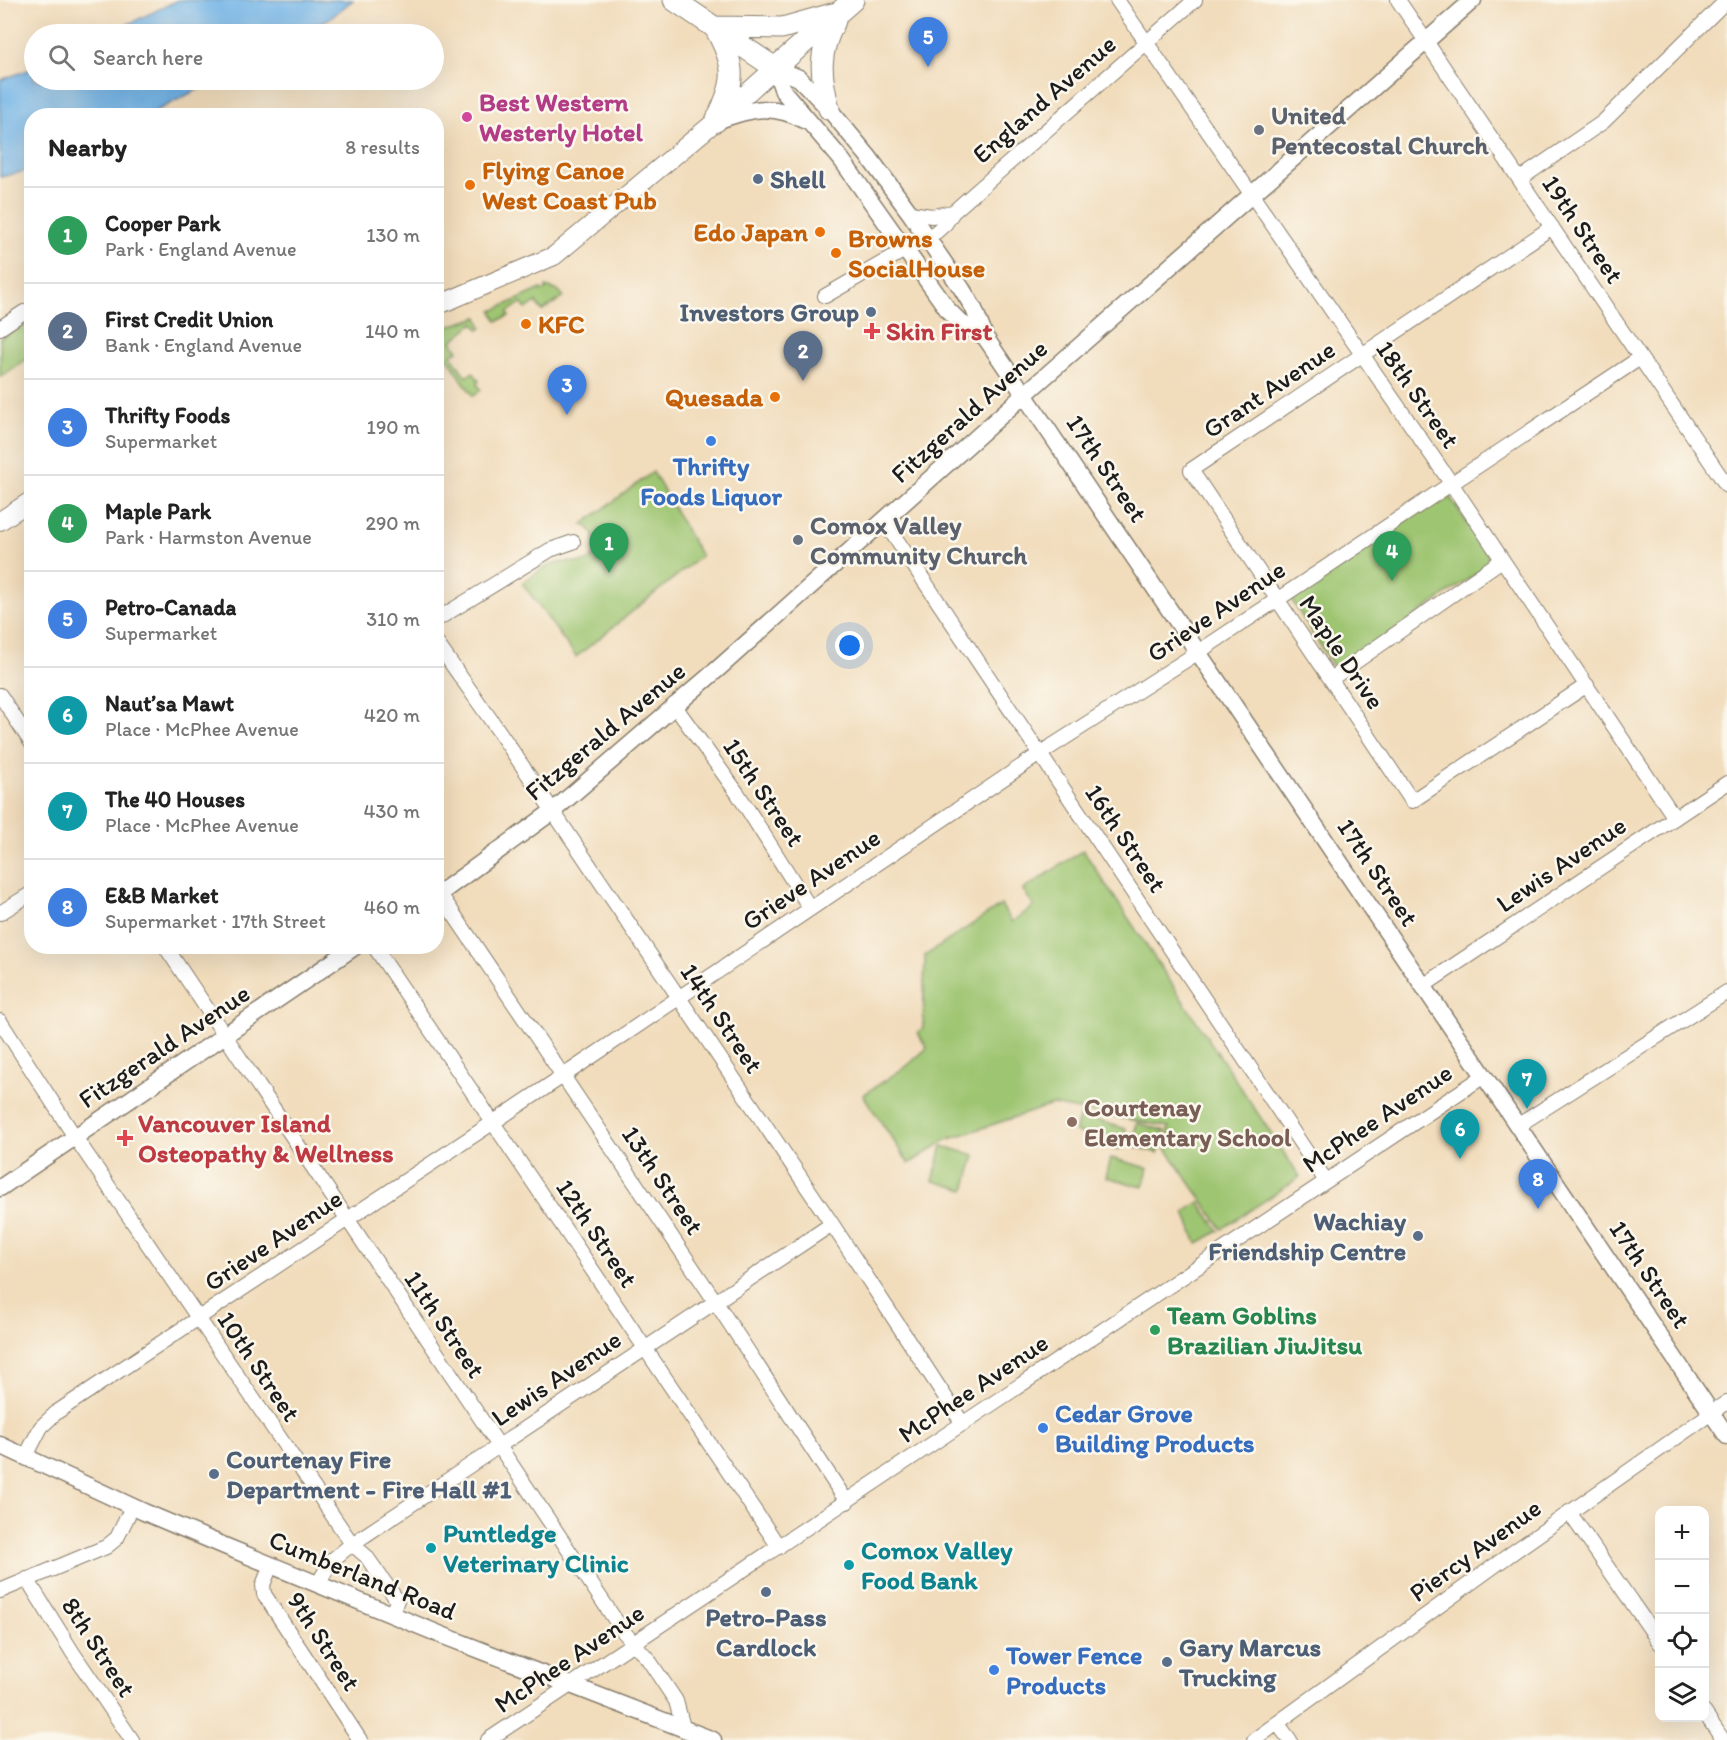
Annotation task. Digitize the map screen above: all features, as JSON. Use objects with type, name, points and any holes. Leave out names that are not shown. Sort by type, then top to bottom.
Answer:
[{"type":"main road","name":"17th Street","points":[[674,0],[775,68]]},
{"type":"main road","points":[[716,121],[727,99],[732,77],[730,61],[714,27],[782,28],[847,6]]},
{"type":"main road","points":[[444,303],[554,256],[716,121],[847,6]]},
{"type":"main road","points":[[829,109],[823,86],[822,54],[827,36],[847,6]]},
{"type":"main road","points":[[0,520],[24,505]]},
{"type":"street","name":"18th Street","points":[[1116,0],[1450,483],[1675,818]]},
{"type":"street","name":"England Avenue","points":[[825,296],[927,238],[945,224],[952,212],[1195,0]]},
{"type":"street","name":"19th Street","points":[[1398,0],[1727,486]]},
{"type":"street","name":"Fitzgerald Avenue","points":[[444,888],[553,811],[885,521],[1024,395],[1473,0]]},
{"type":"street","points":[[1520,178],[1603,122],[1727,0]]},
{"type":"street","name":"17th Street","points":[[775,68],[799,78],[829,109],[868,156],[910,213],[974,309],[985,337],[1727,1436]]},
{"type":"street","name":"17th Street","points":[[775,68],[783,92],[814,125],[841,159],[948,310],[961,323],[985,337]]},
{"type":"street","points":[[716,121],[742,112],[766,108],[796,115],[814,125]]},
{"type":"street","points":[[910,213],[932,216],[952,212]]},
{"type":"street","name":"Grant Avenue","points":[[1191,470],[1552,227]]},
{"type":"street","points":[[0,328],[24,312]]},
{"type":"street","name":"Grieve Avenue","points":[[26,1456],[37,1432],[49,1418],[563,1076],[1041,753],[1197,653],[1640,358]]},
{"type":"street","name":"Maple Drive","points":[[1191,470],[1412,801],[1587,685]]},
{"type":"street","name":"16th Street","points":[[885,521],[1326,1181]]},
{"type":"street","points":[[444,615],[550,550],[573,542]]},
{"type":"street","points":[[1331,679],[1502,560]]},
{"type":"street","name":"14th Street","points":[[444,654],[832,1224],[963,1424]]},
{"type":"street","points":[[0,695],[24,732]]},
{"type":"street","name":"15th Street","points":[[674,705],[738,794],[810,908]]},
{"type":"street","name":"Lewis Avenue","points":[[1423,986],[1675,818],[1725,790]]},
{"type":"street","points":[[0,914],[24,898]]},
{"type":"street","name":"13th Street","points":[[444,901],[715,1301],[847,1502]]},
{"type":"street","name":"11th Street","points":[[170,954],[622,1630],[635,1643],[676,1701],[683,1727]]},
{"type":"street","name":"Fitzgerald Avenue","points":[[0,1188],[344,954]]},
{"type":"street","name":"12th Street","points":[[379,954],[779,1547]]},
{"type":"street","points":[[1517,1126],[1727,993]]},
{"type":"street","name":"10th Street","points":[[0,1021],[75,1137],[351,1544],[366,1556],[397,1600],[392,1614]]},
{"type":"street","name":"McPhee Avenue","points":[[488,1740],[1484,1076]]},
{"type":"street","name":"Lewis Avenue","points":[[318,1584],[331,1561],[351,1544],[832,1224]]},
{"type":"street","name":"Piercy Avenue","points":[[1254,1740],[1569,1512],[1727,1402]]},
{"type":"street","name":"Cumberland Road","points":[[0,1444],[132,1507],[271,1565],[571,1686],[713,1740]]},
{"type":"street","points":[[0,1590],[106,1547],[117,1538],[132,1507]]},
{"type":"street","points":[[1569,1512],[1655,1637]]},
{"type":"street","name":"9th Street","points":[[271,1565],[263,1585],[264,1594],[360,1740]]},
{"type":"street","name":"8th Street","points":[[27,1580],[132,1740]]},
{"type":"street","points":[[1709,1719],[1723,1740]]},
{"type":"street","points":[[1277,1723],[1290,1740]]},
{"type":"green space","points":[[546,287],[559,291],[564,297],[542,311],[536,302],[526,309],[521,303],[508,312],[509,316],[497,321],[492,311],[541,289],[546,290]]},
{"type":"green space","points":[[478,317],[482,328],[479,330],[474,323],[452,341],[458,351],[451,355],[466,377],[473,372],[479,381],[477,384],[481,390],[473,396],[444,352],[444,328]]},
{"type":"green space","points":[[24,324],[24,361],[0,377],[0,338]]},
{"type":"green space","points":[[653,472],[701,556],[576,657],[522,583],[552,564],[582,562],[592,558],[595,552],[594,537],[590,529],[583,524]]},
{"type":"green space","points":[[1446,491],[1493,562],[1336,671],[1291,599]]},
{"type":"green space","points":[[1083,850],[1300,1177],[1222,1229],[1165,1147],[1169,1127],[1052,1105],[946,1140],[909,1164],[863,1095],[907,1066],[927,1048],[918,1033],[923,1028],[925,956],[1001,905],[1012,922],[1034,906],[1023,890]]},
{"type":"green space","points":[[1080,1115],[1126,1129],[1120,1150],[1105,1146],[1106,1141],[1075,1132]]},
{"type":"green space","points":[[1137,1123],[1165,1131],[1158,1153],[1131,1145]]},
{"type":"green space","points":[[942,1146],[975,1155],[965,1190],[933,1181]]},
{"type":"green space","points":[[1111,1158],[1148,1168],[1143,1187],[1106,1177]]},
{"type":"green space","points":[[1199,1202],[1219,1231],[1197,1244],[1185,1212]]},
{"type":"water","points":[[178,0],[353,0],[319,24],[129,24]]},
{"type":"water","points":[[24,72],[24,90],[197,90],[162,108],[24,108],[24,172],[0,177],[0,80]]},
{"type":"place","name":"Petro-Canada","points":[[928,67]]},
{"type":"place","name":"Best Western Westerly Hotel","points":[[467,117]]},
{"type":"place","name":"United Pentecostal Church","points":[[1259,130]]},
{"type":"place","name":"Shell","points":[[758,179]]},
{"type":"place","name":"Flying Canoe West Coast Pub","points":[[470,185]]},
{"type":"place","name":"Edo Japan","points":[[820,232]]},
{"type":"place","name":"Browns SocialHouse","points":[[836,253]]},
{"type":"place","name":"Investors Group","points":[[871,312]]},
{"type":"place","name":"KFC","points":[[526,324]]},
{"type":"place","name":"Skin First","points":[[872,331]]},
{"type":"place","name":"First Credit Union","points":[[803,381]]},
{"type":"place","name":"Quesada","points":[[775,397]]},
{"type":"place","name":"Thrifty Foods","points":[[567,415]]},
{"type":"place","name":"Thrifty Foods Liquor","points":[[711,441]]},
{"type":"place","name":"Comox Valley Community Church","points":[[798,540]]},
{"type":"place","name":"Cooper Park","points":[[609,573]]},
{"type":"place","name":"Maple Park","points":[[1392,581]]},
{"type":"place","name":"The 40 Houses","points":[[1527,1109]]},
{"type":"place","name":"Courtenay Elementary School","points":[[1072,1122]]},
{"type":"place","name":"Vancouver Island Osteopathy & Wellness","points":[[125,1138]]},
{"type":"place","name":"Naut’sa Mawt","points":[[1460,1159]]},
{"type":"place","name":"E&B Market","points":[[1538,1209]]},
{"type":"place","name":"Wachiay Friendship Centre","points":[[1418,1236]]},
{"type":"place","name":"Team Goblins Brazilian JiuJitsu","points":[[1155,1330]]},
{"type":"place","name":"Cedar Grove Building Products","points":[[1043,1428]]},
{"type":"place","name":"Courtenay Fire Department - Fire Hall #1","points":[[214,1474]]},
{"type":"place","name":"Puntledge Veterinary Clinic","points":[[431,1548]]},
{"type":"place","name":"Comox Valley Food Bank","points":[[849,1565]]},
{"type":"place","name":"Petro-Pass Cardlock","points":[[766,1592]]},
{"type":"place","name":"Gary Marcus Trucking","points":[[1167,1662]]},
{"type":"place","name":"Tower Fence Products","points":[[994,1670]]}]
